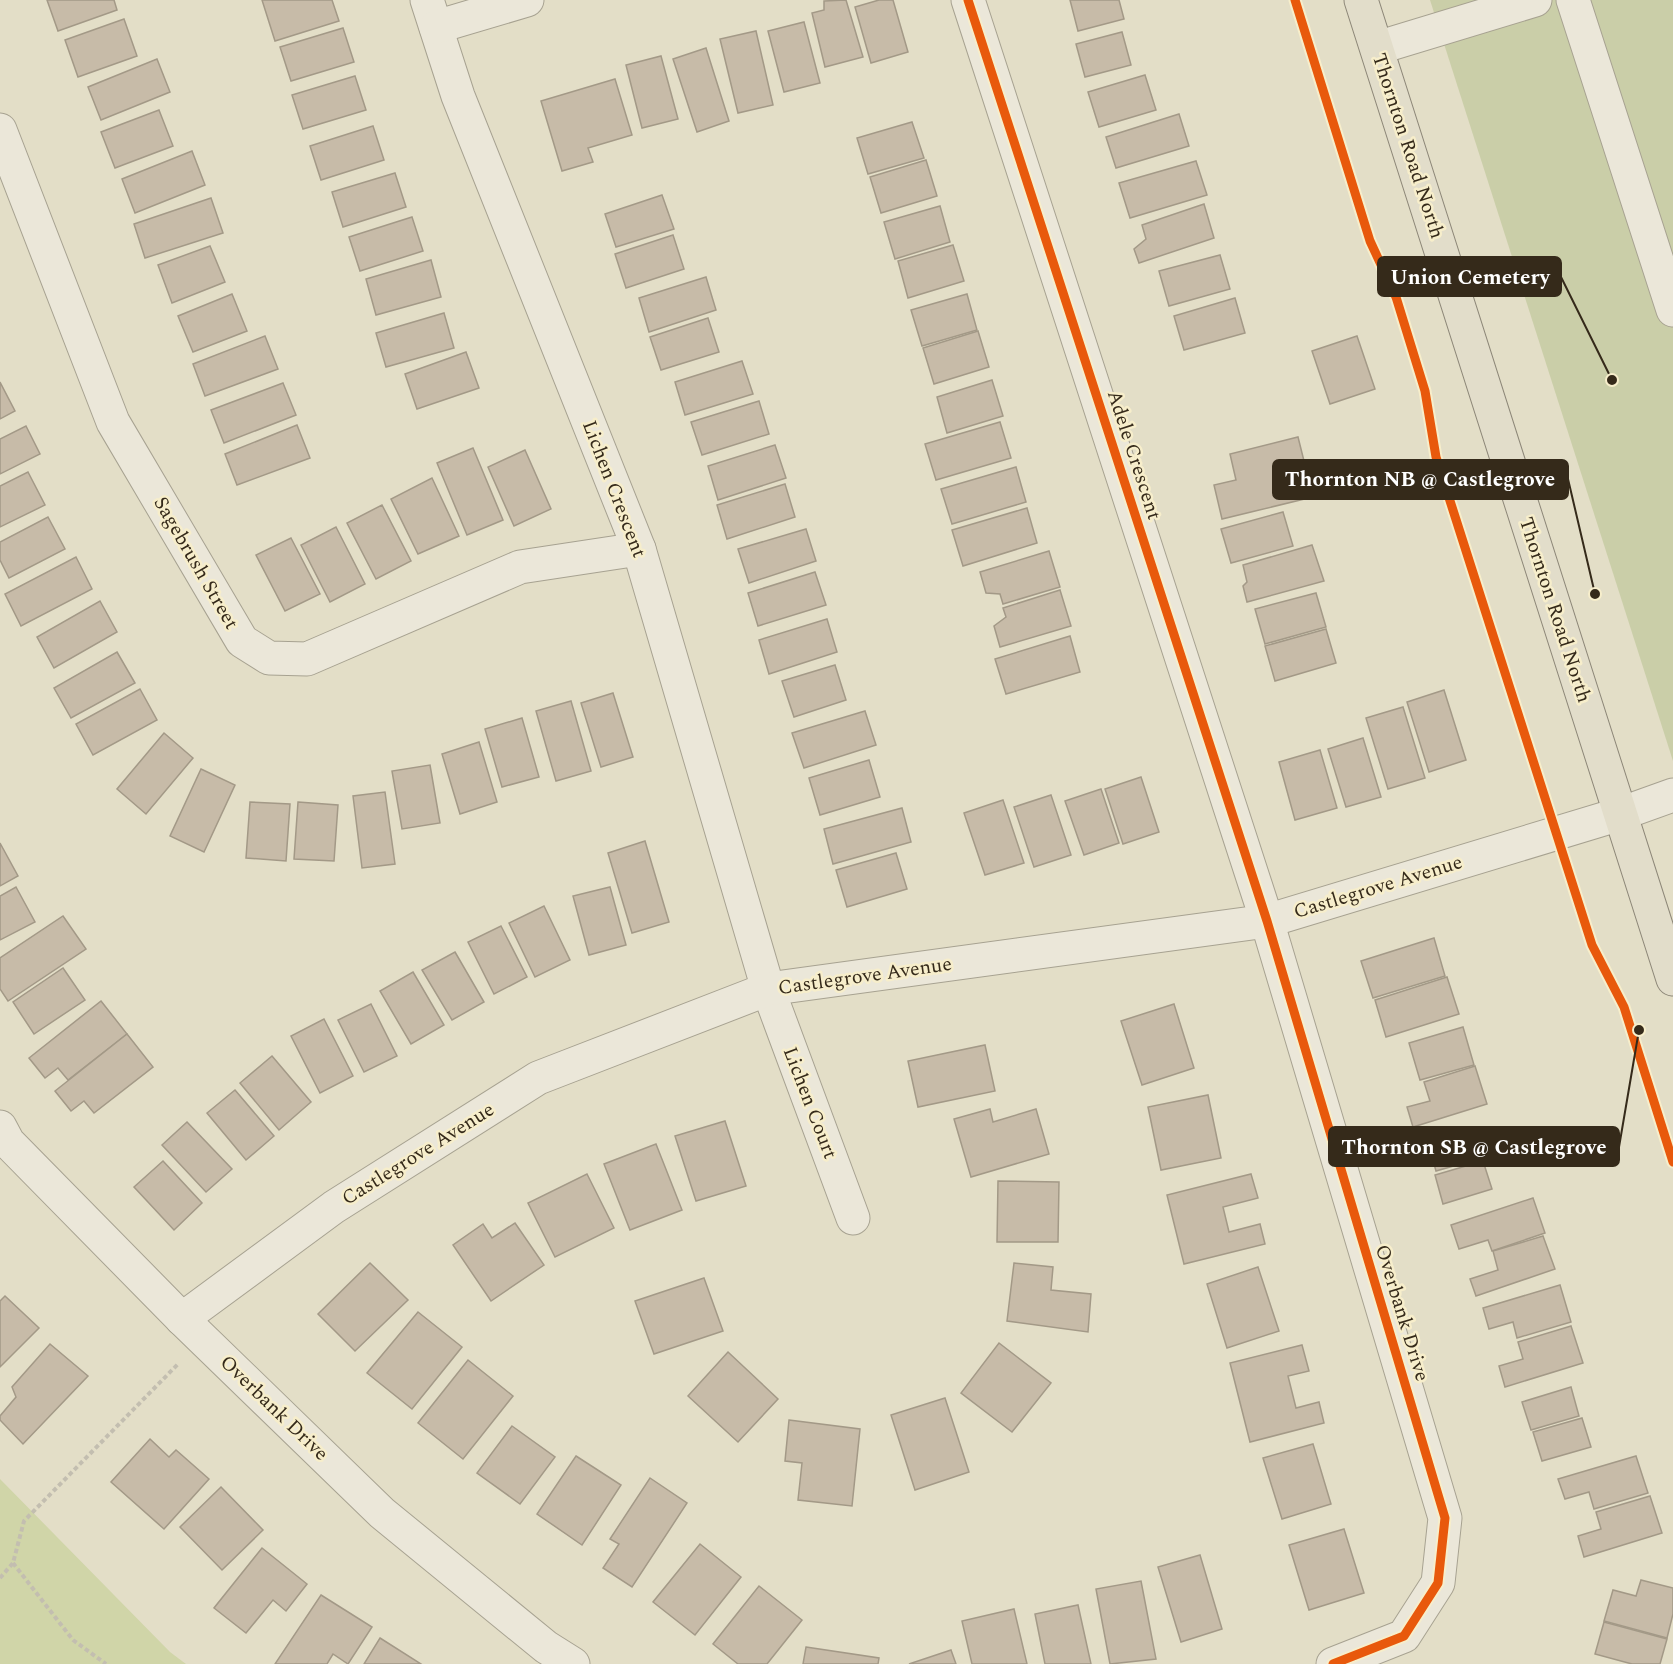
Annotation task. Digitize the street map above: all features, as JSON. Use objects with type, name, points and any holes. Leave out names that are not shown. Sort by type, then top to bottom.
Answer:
[{"type":"main road","name":"Thornton Road North","points":[[1361,0],[1673,979]]},
{"type":"street","points":[[431,14],[527,0]]},
{"type":"street","name":"Adele Crescent","points":[[968,0],[1267,921]]},
{"type":"street","points":[[1377,48],[1535,0]]},
{"type":"street","points":[[1573,0],[1673,310]]},
{"type":"street","name":"Lichen Crescent","points":[[431,14],[458,96],[639,549],[768,989]]},
{"type":"street","name":"Sagebrush Street","points":[[0,130],[113,422],[242,641],[269,658],[307,658],[520,567],[639,549]]},
{"type":"street","name":"Castlegrove Avenue","points":[[192,1329],[334,1208],[538,1078],[768,989],[1267,921],[1620,814],[1673,795]]},
{"type":"street","name":"Overbank Drive","points":[[1267,921],[1445,1518],[1438,1583],[1404,1636],[1333,1664]]},
{"type":"street","name":"Lichen Court","points":[[768,989],[854,1218]]},
{"type":"street","name":"Overbank Drive","points":[[0,1127],[8,1142],[192,1329],[382,1513],[546,1647],[573,1664]]},
{"type":"path","points":[[0,1578],[13,1563],[24,1521],[192,1329]]},
{"type":"path","points":[[13,1563],[74,1640],[106,1664]]},
{"type":"green space","points":[[1430,0],[1673,0],[1673,761]]},
{"type":"green space","points":[[0,1479],[170,1652],[186,1664],[0,1664]]},
{"type":"building","points":[[47,0],[114,0],[117,10],[58,31]]},
{"type":"building","points":[[262,0],[332,0],[339,21],[275,41]]},
{"type":"building","points":[[846,0],[863,57],[825,67],[812,13],[824,10],[824,1]]},
{"type":"building","points":[[879,0],[893,0],[908,52],[871,63],[855,7]]},
{"type":"building","points":[[1070,0],[1119,0],[1124,19],[1078,31]]},
{"type":"building","points":[[124,19],[137,56],[78,77],[65,40]]},
{"type":"building","points":[[804,22],[820,83],[784,92],[768,31]]},
{"type":"building","points":[[343,28],[354,62],[291,81],[280,47]]},
{"type":"building","points":[[756,31],[773,105],[738,113],[720,39]]},
{"type":"building","points":[[1122,32],[1131,65],[1085,77],[1076,44]]},
{"type":"building","points":[[706,48],[729,121],[697,132],[673,59]]},
{"type":"building","points":[[661,56],[678,119],[642,128],[626,65]]},
{"type":"building","points":[[157,59],[170,92],[101,120],[88,87]]},
{"type":"building","points":[[1145,75],[1156,110],[1099,127],[1088,92]]},
{"type":"building","points":[[355,76],[366,110],[303,129],[292,95]]},
{"type":"building","points":[[615,79],[632,135],[588,148],[593,162],[562,171],[541,101]]},
{"type":"building","points":[[159,110],[173,146],[115,168],[101,132]]},
{"type":"building","points":[[1179,114],[1189,146],[1116,168],[1106,137]]},
{"type":"building","points":[[912,122],[924,158],[868,174],[857,138]]},
{"type":"building","points":[[373,126],[384,160],[321,180],[310,146]]},
{"type":"building","points":[[192,151],[205,185],[135,213],[122,179]]},
{"type":"building","points":[[926,160],[937,196],[881,213],[870,177]]},
{"type":"building","points":[[1196,161],[1207,195],[1130,218],[1119,183]]},
{"type":"building","points":[[395,173],[406,207],[343,227],[332,192]]},
{"type":"building","points":[[662,195],[674,229],[616,247],[605,214]]},
{"type":"building","points":[[211,198],[223,233],[145,258],[134,224]]},
{"type":"building","points":[[1204,204],[1214,238],[1139,263],[1134,249],[1146,239],[1142,225]]},
{"type":"building","points":[[940,206],[950,242],[895,259],[884,222]]},
{"type":"building","points":[[412,217],[423,251],[360,271],[349,237]]},
{"type":"building","points":[[673,235],[684,269],[626,288],[615,254]]},
{"type":"building","points":[[953,245],[964,281],[908,298],[898,261]]},
{"type":"building","points":[[210,246],[225,282],[172,303],[158,265]]},
{"type":"building","points":[[1220,255],[1230,289],[1169,306],[1159,271]]},
{"type":"building","points":[[431,260],[441,297],[376,315],[366,279]]},
{"type":"building","points":[[706,277],[716,310],[649,332],[639,298]]},
{"type":"building","points":[[232,294],[247,331],[193,352],[178,316]]},
{"type":"building","points":[[967,294],[977,330],[922,346],[911,310]]},
{"type":"building","points":[[1235,298],[1245,333],[1184,350],[1174,316]]},
{"type":"building","points":[[444,313],[454,348],[386,367],[376,333]]},
{"type":"building","points":[[708,318],[719,352],[661,370],[650,337]]},
{"type":"building","points":[[978,331],[989,367],[934,384],[923,348]]},
{"type":"building","points":[[265,336],[278,369],[205,396],[193,364]]},
{"type":"building","points":[[1357,336],[1375,389],[1330,404],[1312,351]]},
{"type":"building","points":[[466,352],[479,388],[417,409],[405,374]]},
{"type":"building","points":[[742,361],[753,394],[685,415],[675,382]]},
{"type":"building","points":[[992,380],[1003,416],[947,433],[937,397]]},
{"type":"building","points":[[0,382],[15,411],[0,419]]},
{"type":"building","points":[[283,383],[296,415],[224,443],[211,410]]},
{"type":"building","points":[[759,401],[769,434],[702,455],[691,422]]},
{"type":"building","points":[[1000,422],[1011,458],[936,480],[925,444]]},
{"type":"building","points":[[297,425],[310,458],[237,485],[225,454]]},
{"type":"building","points":[[26,426],[40,454],[0,474],[0,439]]},
{"type":"building","points":[[1298,437],[1313,497],[1222,519],[1214,485],[1236,480],[1230,454]]},
{"type":"building","points":[[775,445],[786,478],[718,500],[708,466]]},
{"type":"building","points":[[473,448],[503,520],[467,535],[437,463]]},
{"type":"building","points":[[525,450],[551,509],[514,526],[488,467]]},
{"type":"building","points":[[1016,467],[1026,502],[952,524],[941,489]]},
{"type":"building","points":[[28,472],[45,505],[0,527],[0,486]]},
{"type":"building","points":[[432,478],[459,536],[418,554],[391,499]]},
{"type":"building","points":[[785,484],[795,517],[727,539],[717,505]]},
{"type":"building","points":[[382,505],[411,561],[376,579],[347,523]]},
{"type":"building","points":[[1027,508],[1037,543],[963,566],[952,530]]},
{"type":"building","points":[[1283,512],[1293,546],[1231,563],[1221,529]]},
{"type":"building","points":[[48,517],[65,549],[9,578],[0,560],[0,542]]},
{"type":"building","points":[[336,527],[365,584],[330,602],[301,545]]},
{"type":"building","points":[[806,529],[816,561],[749,583],[738,549]]},
{"type":"building","points":[[291,538],[320,594],[285,611],[256,555]]},
{"type":"building","points":[[1312,545],[1324,581],[1247,602],[1243,586],[1247,582],[1243,565]]},
{"type":"building","points":[[1049,551],[1060,587],[1003,604],[1000,594],[986,593],[980,572]]},
{"type":"building","points":[[76,557],[92,589],[21,626],[5,594]]},
{"type":"building","points":[[815,572],[826,605],[758,626],[748,593]]},
{"type":"building","points":[[1060,590],[1071,626],[1000,647],[994,626],[1006,617],[1003,608]]},
{"type":"building","points":[[1316,593],[1326,627],[1265,644],[1255,609]]},
{"type":"building","points":[[100,601],[117,632],[54,668],[37,637]]},
{"type":"building","points":[[827,619],[837,652],[769,674],[759,640]]},
{"type":"building","points":[[1326,629],[1336,663],[1275,681],[1265,646]]},
{"type":"building","points":[[1070,636],[1080,672],[1006,694],[995,659]]},
{"type":"building","points":[[117,652],[135,683],[71,718],[54,688]]},
{"type":"building","points":[[835,665],[846,700],[794,717],[782,681]]},
{"type":"building","points":[[140,689],[157,720],[93,755],[76,724]]},
{"type":"building","points":[[1444,690],[1466,760],[1429,772],[1407,702]]},
{"type":"building","points":[[613,693],[633,757],[601,767],[581,703]]},
{"type":"building","points":[[571,701],[591,771],[556,781],[536,711]]},
{"type":"building","points":[[1403,707],[1425,778],[1388,789],[1366,718]]},
{"type":"building","points":[[865,711],[876,745],[804,768],[792,733]]},
{"type":"building","points":[[522,718],[539,777],[502,787],[485,729]]},
{"type":"building","points":[[164,733],[193,758],[146,814],[117,789]]},
{"type":"building","points":[[1363,738],[1381,797],[1346,807],[1328,749]]},
{"type":"building","points":[[479,742],[497,802],[460,814],[442,754]]},
{"type":"building","points":[[1320,750],[1337,808],[1295,820],[1279,762]]},
{"type":"building","points":[[869,760],[880,797],[820,815],[809,778]]},
{"type":"building","points":[[430,765],[440,823],[402,829],[392,771]]},
{"type":"building","points":[[201,769],[235,785],[204,852],[170,836]]},
{"type":"building","points":[[1141,777],[1159,832],[1123,844],[1105,789]]},
{"type":"building","points":[[1101,789],[1119,843],[1084,855],[1065,801]]},
{"type":"building","points":[[385,792],[395,864],[362,868],[353,796]]},
{"type":"building","points":[[1051,795],[1071,855],[1034,867],[1014,807]]},
{"type":"building","points":[[1003,800],[1024,863],[985,875],[964,813]]},
{"type":"building","points":[[250,802],[290,804],[286,861],[246,858]]},
{"type":"building","points":[[298,802],[338,805],[334,861],[294,859]]},
{"type":"building","points":[[902,808],[911,842],[833,864],[824,829]]},
{"type":"building","points":[[645,841],[669,922],[632,933],[608,853]]},
{"type":"building","points":[[0,843],[18,876],[0,886]]},
{"type":"building","points":[[896,853],[907,889],[847,907],[836,870]]},
{"type":"building","points":[[16,887],[35,922],[0,940],[0,896]]},
{"type":"building","points":[[610,887],[626,945],[589,955],[573,896]]},
{"type":"building","points":[[544,906],[570,960],[535,977],[509,923]]},
{"type":"building","points":[[63,916],[86,949],[8,1001],[0,989],[0,958]]},
{"type":"building","points":[[501,926],[527,977],[494,994],[468,942]]},
{"type":"building","points":[[1434,938],[1445,976],[1373,998],[1361,961]]},
{"type":"building","points":[[455,952],[484,1002],[452,1020],[422,970]]},
{"type":"building","points":[[63,968],[85,1000],[34,1034],[13,1002]]},
{"type":"building","points":[[413,972],[444,1025],[411,1044],[380,991]]},
{"type":"building","points":[[1447,977],[1459,1014],[1386,1037],[1375,1000]]},
{"type":"building","points":[[101,1001],[127,1034],[68,1080],[58,1068],[45,1078],[29,1058]]},
{"type":"building","points":[[371,1004],[397,1056],[364,1072],[338,1020]]},
{"type":"building","points":[[1174,1004],[1194,1068],[1142,1085],[1121,1021]]},
{"type":"building","points":[[324,1019],[353,1076],[320,1093],[291,1036]]},
{"type":"building","points":[[1463,1027],[1474,1065],[1420,1080],[1409,1043]]},
{"type":"building","points":[[127,1034],[153,1067],[94,1113],[84,1101],[71,1111],[55,1091]]},
{"type":"building","points":[[985,1045],[995,1091],[918,1107],[908,1061]]},
{"type":"building","points":[[272,1056],[311,1102],[279,1130],[240,1083]]},
{"type":"building","points":[[1475,1066],[1487,1104],[1413,1127],[1407,1107],[1430,1101],[1424,1082]]},
{"type":"building","points":[[235,1090],[274,1136],[246,1160],[207,1113]]},
{"type":"building","points":[[1208,1095],[1221,1158],[1161,1170],[1148,1107]]},
{"type":"building","points":[[990,1109],[993,1122],[1036,1109],[1049,1154],[971,1177],[954,1119]]},
{"type":"building","points":[[725,1121],[746,1186],[696,1201],[675,1136]]},
{"type":"building","points":[[187,1122],[232,1169],[206,1192],[162,1145]]},
{"type":"building","points":[[1476,1128],[1485,1157],[1436,1171],[1428,1142]]},
{"type":"building","points":[[656,1144],[682,1210],[630,1230],[604,1164]]},
{"type":"building","points":[[163,1161],[202,1203],[174,1230],[134,1187]]},
{"type":"building","points":[[1483,1161],[1492,1189],[1443,1204],[1435,1175]]},
{"type":"building","points":[[587,1174],[614,1228],[555,1257],[528,1203]]},
{"type":"building","points":[[1251,1174],[1258,1198],[1223,1207],[1229,1232],[1260,1224],[1265,1244],[1184,1264],[1167,1195]]},
{"type":"building","points":[[998,1181],[1059,1182],[1058,1242],[997,1242]]},
{"type":"building","points":[[1533,1198],[1545,1233],[1492,1251],[1488,1240],[1459,1249],[1451,1225]]},
{"type":"building","points":[[515,1223],[544,1265],[491,1301],[453,1245],[483,1224],[492,1238]]},
{"type":"building","points":[[1543,1236],[1555,1269],[1476,1296],[1470,1279],[1498,1270],[1493,1251]]},
{"type":"building","points":[[370,1263],[408,1300],[355,1351],[318,1314]]},
{"type":"building","points":[[1014,1263],[1053,1267],[1051,1290],[1091,1294],[1088,1332],[1007,1321]]},
{"type":"building","points":[[1258,1267],[1279,1331],[1227,1348],[1207,1284]]},
{"type":"building","points":[[704,1278],[723,1331],[654,1354],[635,1301]]},
{"type":"building","points":[[1560,1285],[1571,1322],[1517,1338],[1513,1322],[1489,1329],[1483,1308]]},
{"type":"building","points":[[5,1296],[39,1328],[0,1367],[0,1301]]},
{"type":"building","points":[[418,1312],[462,1347],[412,1409],[367,1373]]},
{"type":"building","points":[[1571,1326],[1583,1363],[1505,1387],[1499,1366],[1523,1359],[1518,1342]]},
{"type":"building","points":[[999,1343],[1051,1383],[1012,1432],[961,1393]]},
{"type":"building","points":[[50,1344],[88,1376],[23,1444],[0,1420],[0,1416],[16,1397],[12,1387]]},
{"type":"building","points":[[1302,1345],[1309,1371],[1288,1376],[1296,1408],[1319,1402],[1324,1423],[1250,1442],[1230,1363]]},
{"type":"building","points":[[728,1352],[778,1399],[738,1442],[688,1396]]},
{"type":"building","points":[[468,1360],[513,1396],[463,1459],[418,1423]]},
{"type":"building","points":[[1571,1387],[1579,1416],[1531,1430],[1522,1402]]},
{"type":"building","points":[[945,1398],[969,1472],[915,1490],[891,1415]]},
{"type":"building","points":[[1582,1418],[1591,1447],[1542,1461],[1533,1432]]},
{"type":"building","points":[[789,1420],[860,1429],[852,1506],[798,1500],[802,1463],[785,1461]]},
{"type":"building","points":[[512,1426],[555,1457],[520,1504],[477,1473]]},
{"type":"building","points":[[150,1439],[169,1457],[176,1450],[209,1479],[164,1529],[111,1482]]},
{"type":"building","points":[[1313,1444],[1331,1504],[1282,1519],[1263,1458]]},
{"type":"building","points":[[576,1456],[621,1485],[582,1545],[537,1514]]},
{"type":"building","points":[[1636,1456],[1648,1493],[1594,1509],[1589,1492],[1565,1499],[1558,1479]]},
{"type":"building","points":[[650,1478],[687,1503],[632,1587],[603,1568],[619,1544],[610,1539]]},
{"type":"building","points":[[221,1487],[263,1530],[222,1570],[180,1527]]},
{"type":"building","points":[[1650,1496],[1662,1533],[1584,1557],[1578,1536],[1601,1529],[1596,1512]]},
{"type":"building","points":[[1344,1529],[1364,1593],[1309,1610],[1289,1545]]},
{"type":"building","points":[[700,1544],[741,1577],[695,1635],[653,1602]]},
{"type":"building","points":[[262,1548],[307,1584],[286,1611],[273,1600],[246,1633],[214,1608]]},
{"type":"building","points":[[1200,1555],[1222,1629],[1181,1642],[1158,1567]]},
{"type":"building","points":[[1641,1580],[1673,1588],[1673,1614],[1667,1638],[1604,1621],[1613,1590],[1636,1596]]},
{"type":"building","points":[[1141,1581],[1156,1659],[1110,1664],[1096,1589]]},
{"type":"building","points":[[759,1586],[802,1620],[767,1664],[738,1664],[713,1644]]},
{"type":"building","points":[[321,1595],[372,1627],[348,1664],[333,1654],[327,1664],[275,1664]]},
{"type":"building","points":[[1078,1605],[1091,1664],[1045,1664],[1035,1614]]},
{"type":"building","points":[[1014,1609],[1027,1664],[972,1664],[962,1621]]},
{"type":"building","points":[[1604,1622],[1667,1639],[1660,1664],[1632,1664],[1595,1654]]},
{"type":"building","points":[[380,1638],[421,1664],[364,1664]]},
{"type":"building","points":[[806,1647],[879,1658],[878,1664],[803,1664]]},
{"type":"building","points":[[951,1650],[956,1664],[909,1664]]},
{"type":"cycle path","points":[[968,0],[1267,921],[1445,1518],[1438,1583],[1404,1636],[1333,1664]]},
{"type":"cycle path","points":[[1295,0],[1370,241],[1396,297],[1425,391],[1436,457],[1592,945],[1624,1007],[1673,1162]]},
{"type":"place","name":"Union Cemetery","points":[[1612,380]]},
{"type":"place","name":"Thornton NB @ Castlegrove","points":[[1595,594]]},
{"type":"place","name":"Thornton SB @ Castlegrove","points":[[1639,1030]]}]
